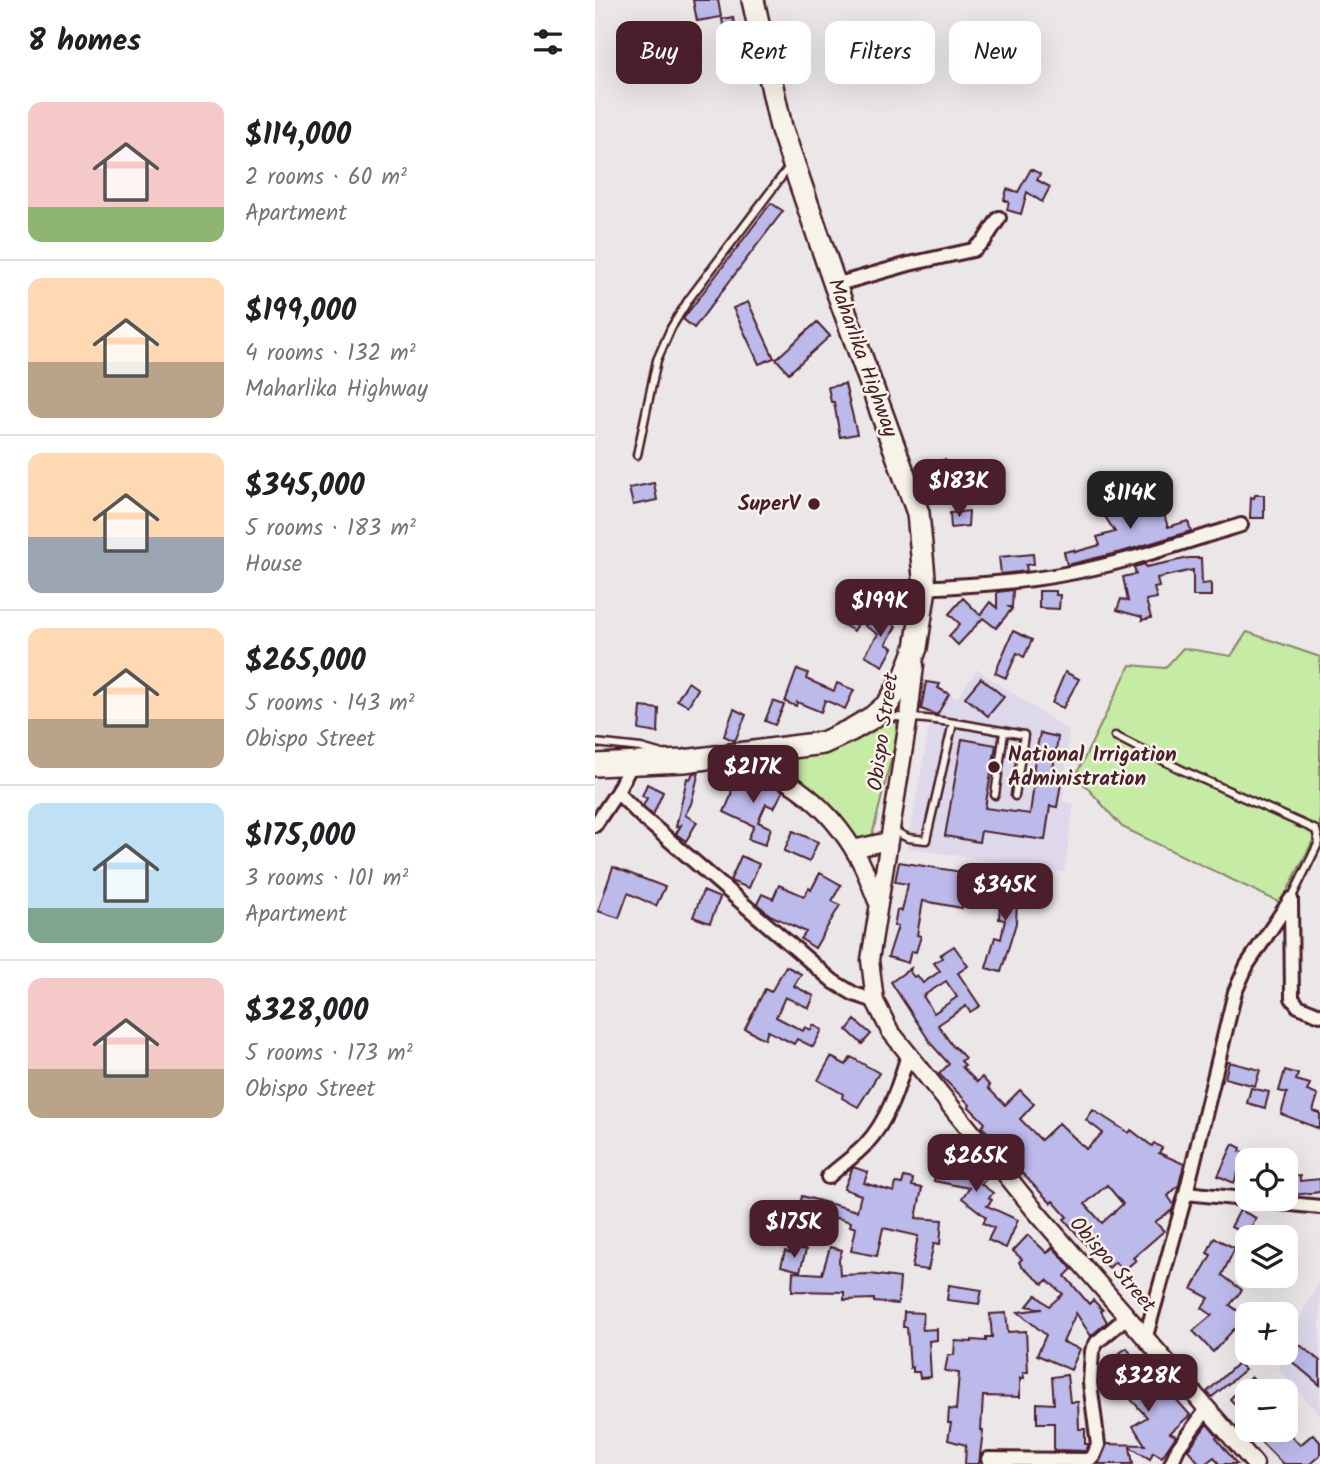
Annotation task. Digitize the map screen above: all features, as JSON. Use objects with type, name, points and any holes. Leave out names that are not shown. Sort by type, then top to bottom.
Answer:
[{"type":"highway","name":"Maharlika Highway","points":[[595,765],[684,761],[823,743],[873,717],[888,704],[905,677],[916,648],[925,588],[918,513],[781,127],[753,0]]},
{"type":"street","points":[[835,285],[909,264],[973,250],[984,241],[999,218]]},
{"type":"street","points":[[925,588],[1000,584],[1062,575],[1241,525]]},
{"type":"street","name":"Obispo Street","points":[[916,648],[909,716],[870,960],[875,1001],[890,1031],[908,1055],[1032,1207],[1255,1464]]},
{"type":"street","points":[[737,755],[775,772],[803,791],[826,812],[853,849],[878,904]]},
{"type":"street","points":[[595,825],[631,765]]},
{"type":"street","points":[[617,792],[834,982],[854,994],[875,1001]]},
{"type":"street","points":[[853,849],[889,835]]},
{"type":"street","points":[[1291,899],[1292,998],[1298,1006],[1320,1015]]},
{"type":"street","points":[[1146,1336],[1186,1193],[1235,992],[1247,965],[1291,899]]},
{"type":"street","points":[[828,1177],[864,1146],[878,1129],[889,1111],[908,1055]]},
{"type":"street","points":[[1186,1193],[1320,1207]]},
{"type":"street","points":[[988,1459],[1088,1460],[1093,1457],[1098,1445],[1090,1383],[1092,1352],[1097,1342],[1128,1316]]},
{"type":"street","points":[[1171,1464],[1178,1448],[1207,1409]]},
{"type":"lane","points":[[637,455],[657,360],[671,328],[689,299],[793,163]]},
{"type":"lane","points":[[873,717],[909,716],[1024,735],[1015,796]]},
{"type":"lane","points":[[889,835],[926,841],[953,723]]},
{"type":"lane","points":[[995,795],[1004,732]]},
{"type":"lane","points":[[1115,736],[1182,770],[1316,830],[1319,842],[1291,899]]},
{"type":"lane","points":[[595,743],[641,748],[684,761]]},
{"type":"shaded area","name":"National Irrigation Administration","points":[[977,669],[1069,731],[1063,802],[1074,804],[1064,872],[907,848],[932,712],[937,715],[949,694],[957,698]]},
{"type":"shaded area","points":[[1320,1280],[1320,1416],[1298,1391],[1298,1379],[1287,1379],[1279,1370],[1280,1365],[1298,1365],[1298,1321]]},
{"type":"green space","points":[[1247,632],[1320,657],[1320,827],[1281,903],[1122,827],[1076,775],[1130,665],[1165,668],[1183,648],[1231,656]]},
{"type":"green space","points":[[883,720],[891,720],[897,724],[898,731],[871,840],[856,843],[773,763],[775,760],[828,751]]},
{"type":"building","points":[[693,0],[718,0],[721,17],[697,21]]},
{"type":"building","points":[[733,17],[734,21],[722,21]]},
{"type":"building","points":[[1031,169],[1040,174],[1037,180],[1050,187],[1042,202],[1027,192],[1021,214],[1007,210],[1009,202],[1004,200],[1007,189],[1018,192]]},
{"type":"building","points":[[771,203],[783,211],[694,328],[683,319]]},
{"type":"building","points":[[748,302],[774,358],[759,364],[733,308]]},
{"type":"building","points":[[817,322],[830,336],[789,373],[776,359]]},
{"type":"building","points":[[845,384],[857,434],[840,437],[834,402],[831,402],[828,387]]},
{"type":"building","points":[[945,460],[947,474],[943,475],[943,480],[928,482],[926,463]]},
{"type":"building","points":[[654,483],[657,500],[633,505],[629,488]]},
{"type":"building","points":[[1255,495],[1264,495],[1264,518],[1250,518],[1251,497],[1254,498]]},
{"type":"building","points":[[1130,497],[1137,508],[1160,502],[1168,527],[1188,521],[1191,531],[1067,565],[1064,552],[1100,545],[1097,537],[1115,532],[1104,515]]},
{"type":"building","points":[[969,511],[968,526],[951,528],[950,513]]},
{"type":"building","points":[[1033,554],[1034,564],[1026,565],[1027,571],[1001,574],[999,557]]},
{"type":"building","points":[[1201,558],[1202,584],[1211,583],[1211,596],[1193,596],[1193,570],[1157,578],[1159,587],[1154,588],[1157,598],[1146,600],[1151,618],[1142,620],[1142,617],[1117,610],[1121,599],[1128,601],[1123,577],[1136,574],[1134,567]]},
{"type":"building","points":[[1013,590],[1012,607],[1009,607],[1012,609],[996,628],[983,618],[958,645],[949,636],[960,624],[949,614],[963,598],[980,615],[990,602],[997,608],[997,592]]},
{"type":"building","points":[[1039,591],[1056,591],[1056,595],[1060,595],[1059,609],[1039,608]]},
{"type":"building","points":[[847,608],[862,617],[854,631],[838,622]]},
{"type":"building","points":[[873,612],[896,626],[886,644],[893,648],[883,666],[865,655],[878,634],[865,626]]},
{"type":"building","points":[[1013,631],[1032,640],[1024,657],[1017,653],[1006,678],[995,673]]},
{"type":"building","points":[[797,669],[808,673],[806,679],[834,691],[837,683],[854,690],[845,709],[825,700],[821,712],[797,702],[796,706],[785,702]]},
{"type":"building","points":[[1065,672],[1079,679],[1063,708],[1052,703]]},
{"type":"building","points":[[981,678],[1004,697],[988,716],[965,697]]},
{"type":"building","points":[[688,682],[698,689],[688,706],[677,700]]},
{"type":"building","points":[[926,682],[940,684],[938,688],[949,694],[937,715],[921,709]]},
{"type":"building","points":[[773,701],[784,705],[775,725],[765,721]]},
{"type":"building","points":[[641,707],[659,709],[658,733],[639,730]]},
{"type":"building","points":[[734,709],[746,715],[735,741],[724,736]]},
{"type":"building","points":[[1040,733],[1058,737],[1051,782],[1061,783],[1057,807],[1050,806],[1045,840],[981,831],[979,842],[945,836],[962,739],[996,745],[985,808],[1030,814]]},
{"type":"building","points":[[699,772],[691,804],[685,815],[697,822],[686,841],[676,834],[681,825],[676,827],[687,778],[690,779],[693,773]]},
{"type":"building","points":[[759,777],[783,791],[774,808],[766,804],[758,822],[771,828],[765,845],[748,839],[754,826],[724,812],[731,796],[732,780],[757,781]]},
{"type":"building","points":[[647,784],[663,792],[653,815],[643,806],[647,798],[642,796]]},
{"type":"building","points":[[793,831],[818,842],[809,862],[784,851]]},
{"type":"building","points":[[741,856],[759,864],[749,888],[730,881]]},
{"type":"building","points":[[899,862],[962,872],[959,888],[970,890],[968,901],[963,900],[962,908],[923,901],[917,935],[921,936],[916,952],[911,951],[908,963],[888,957],[898,926],[894,926],[897,910],[902,911],[908,884],[895,882]]},
{"type":"building","points":[[613,867],[665,887],[656,906],[628,893],[619,918],[598,911]]},
{"type":"building","points":[[820,873],[841,885],[832,901],[840,905],[815,948],[801,939],[806,932],[770,915],[757,904],[762,894],[773,899],[779,885],[804,896],[809,888],[811,890]]},
{"type":"building","points":[[1002,876],[1018,878],[1016,923],[1001,972],[986,968],[995,937],[1001,939],[1005,920],[999,919]]},
{"type":"building","points":[[703,891],[720,898],[710,923],[693,917]]},
{"type":"building","points":[[954,946],[968,966],[958,973],[980,1006],[970,1012],[966,1006],[938,1025],[954,1048],[965,1058],[961,1061],[965,1065],[962,1067],[977,1082],[982,1077],[990,1086],[988,1088],[1005,1105],[1020,1090],[1034,1104],[1020,1119],[1041,1140],[1059,1123],[1086,1149],[1103,1133],[1086,1120],[1093,1110],[1129,1133],[1131,1130],[1152,1146],[1154,1143],[1162,1148],[1159,1153],[1184,1164],[1179,1185],[1168,1196],[1174,1205],[1172,1210],[1155,1222],[1164,1231],[1133,1258],[1136,1260],[1123,1271],[1115,1262],[1109,1268],[1094,1254],[1064,1219],[1067,1217],[1012,1163],[1015,1160],[982,1127],[985,1123],[939,1074],[949,1064],[932,1045],[891,982],[911,968],[910,972],[914,977],[917,975],[923,983],[940,971],[934,963],[942,958],[940,955]],"holes":[[[946,981],[957,997],[934,1013],[923,996]],[[1107,1185],[1123,1204],[1102,1223],[1085,1204]]]},
{"type":"building","points":[[786,966],[801,974],[794,986],[814,996],[809,1008],[785,997],[776,1017],[803,1031],[805,1027],[811,1030],[813,1025],[822,1030],[813,1047],[797,1039],[794,1044],[768,1031],[765,1039],[745,1029],[765,989],[771,992]]},
{"type":"building","points":[[855,1020],[871,1034],[862,1044],[847,1030]]},
{"type":"building","points":[[831,1057],[846,1065],[851,1057],[879,1073],[858,1107],[842,1098],[843,1094],[818,1080]]},
{"type":"building","points":[[1229,1062],[1260,1070],[1255,1086],[1225,1078]]},
{"type":"building","points":[[1285,1070],[1298,1074],[1296,1080],[1310,1084],[1307,1091],[1318,1095],[1313,1111],[1320,1113],[1320,1129],[1281,1114],[1287,1093],[1279,1091]]},
{"type":"building","points":[[1251,1088],[1269,1092],[1265,1108],[1247,1103]]},
{"type":"building","points":[[1233,1144],[1241,1148],[1235,1148],[1234,1183],[1218,1176]]},
{"type":"building","points":[[974,1155],[991,1174],[981,1184],[993,1193],[987,1206],[1018,1220],[1006,1248],[988,1240],[994,1228],[983,1223],[986,1217],[962,1198],[969,1188],[934,1181],[939,1156],[968,1161]]},
{"type":"building","points":[[853,1167],[868,1172],[864,1183],[894,1192],[896,1183],[902,1184],[904,1177],[913,1179],[912,1186],[922,1188],[916,1218],[942,1220],[940,1244],[934,1243],[928,1270],[912,1268],[918,1236],[883,1228],[877,1256],[851,1251],[856,1228],[850,1226],[851,1222],[815,1212],[814,1217],[798,1213],[802,1196],[857,1211],[861,1195],[844,1189]]},
{"type":"building","points":[[1298,1176],[1300,1181],[1320,1179],[1320,1192],[1298,1194]]},
{"type":"building","points":[[1239,1211],[1256,1218],[1252,1225],[1235,1225],[1235,1229],[1231,1227]]},
{"type":"building","points":[[1028,1235],[1047,1253],[1053,1247],[1072,1269],[1065,1276],[1089,1304],[1093,1300],[1103,1310],[1101,1311],[1107,1322],[1091,1336],[1076,1313],[1063,1342],[1080,1349],[1071,1370],[1037,1355],[1046,1335],[1018,1312],[1042,1309],[1027,1306],[1036,1295],[1049,1306],[1063,1294],[1047,1280],[1043,1284],[1021,1266],[1019,1262],[1022,1259],[1013,1251]]},
{"type":"building","points":[[1214,1238],[1235,1248],[1222,1275],[1235,1285],[1235,1288],[1242,1290],[1230,1305],[1235,1309],[1235,1330],[1213,1352],[1193,1331],[1212,1315],[1202,1308],[1209,1298],[1192,1289],[1211,1255],[1207,1253]]},
{"type":"building","points":[[830,1247],[842,1250],[839,1260],[840,1275],[870,1274],[900,1278],[898,1304],[874,1302],[874,1299],[844,1300],[844,1292],[792,1291],[793,1272],[822,1274]]},
{"type":"building","points":[[796,1248],[806,1250],[800,1271],[781,1266],[785,1251],[795,1254]]},
{"type":"building","points":[[949,1285],[982,1290],[979,1304],[947,1300]]},
{"type":"building","points":[[904,1312],[923,1313],[922,1330],[937,1329],[937,1340],[929,1341],[931,1377],[920,1378],[919,1372],[913,1372],[913,1367],[910,1368],[907,1327],[903,1327]]},
{"type":"building","points":[[1006,1313],[1008,1332],[1026,1331],[1028,1372],[1023,1372],[1024,1378],[1020,1378],[1020,1397],[983,1396],[979,1464],[965,1464],[966,1445],[948,1440],[951,1423],[948,1423],[949,1409],[956,1410],[959,1373],[945,1371],[948,1355],[954,1355],[955,1341],[986,1341],[986,1337],[992,1337],[990,1314]]},
{"type":"building","points":[[1300,1345],[1320,1361],[1320,1385],[1296,1365]]},
{"type":"building","points":[[1127,1348],[1138,1365],[1145,1360],[1167,1386],[1169,1384],[1180,1396],[1176,1399],[1190,1415],[1170,1433],[1176,1436],[1162,1457],[1153,1452],[1150,1459],[1130,1447],[1133,1464],[1098,1464],[1107,1444],[1145,1445],[1133,1426],[1147,1417],[1128,1396],[1139,1386],[1115,1356]]},
{"type":"building","points":[[1236,1365],[1245,1370],[1212,1397],[1207,1392]]},
{"type":"building","points":[[1067,1375],[1070,1402],[1078,1402],[1079,1429],[1085,1429],[1085,1444],[1089,1444],[1086,1451],[1054,1450],[1054,1423],[1037,1423],[1037,1403],[1054,1404],[1052,1377]]},
{"type":"building","points":[[1207,1424],[1237,1464],[1219,1464],[1214,1457],[1205,1464],[1200,1464],[1188,1450]]},
{"type":"building","points":[[1313,1434],[1320,1442],[1320,1455],[1310,1464],[1283,1464],[1261,1442],[1297,1442],[1300,1445]]},
{"type":"place","name":"SuperV","points":[[814,504]]},
{"type":"place","name":"National Irrigation Administration","points":[[994,767]]}]
